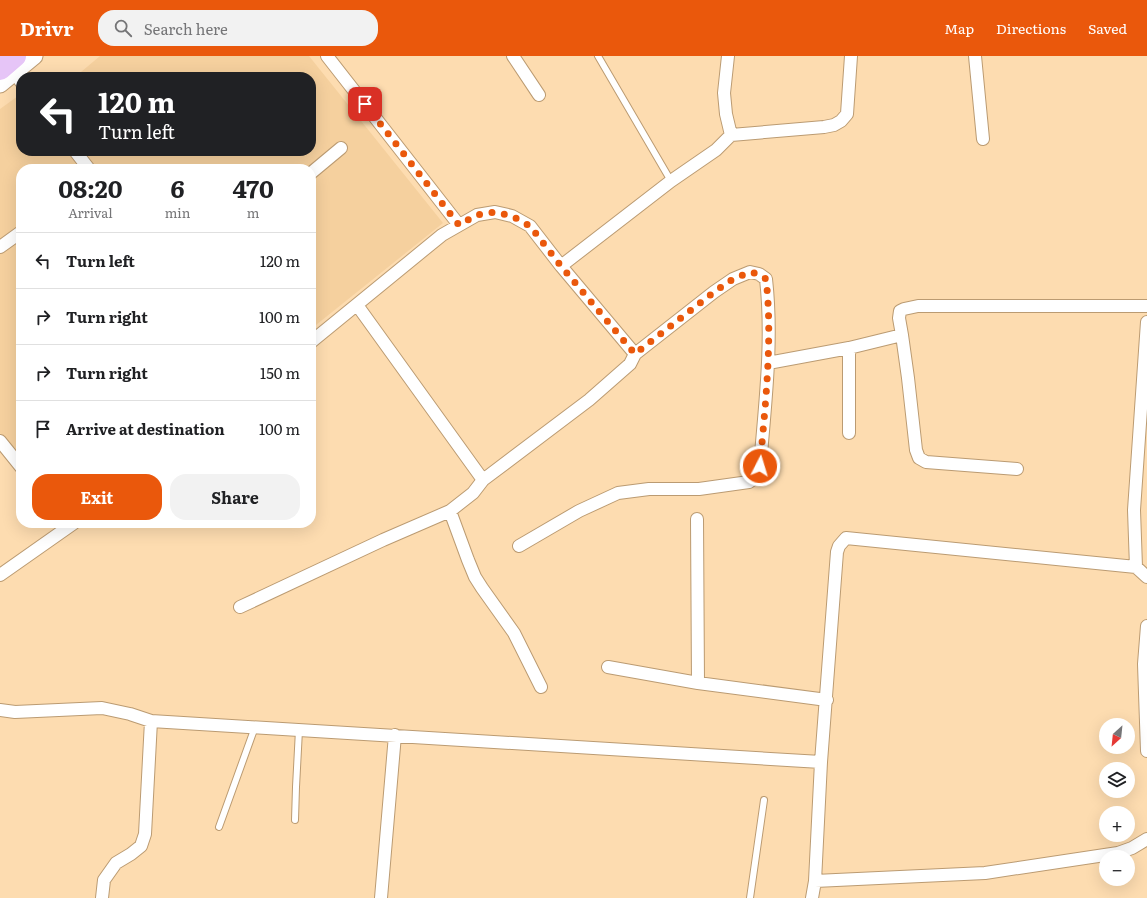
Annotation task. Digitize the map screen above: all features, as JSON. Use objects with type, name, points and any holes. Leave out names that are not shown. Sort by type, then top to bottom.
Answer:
[{"type":"street","points":[[0,84],[12,70],[34,56]]},
{"type":"street","points":[[327,56],[459,225]]},
{"type":"street","points":[[513,56],[539,95]]},
{"type":"street","points":[[728,56],[724,93],[726,114],[731,134]]},
{"type":"street","points":[[561,266],[671,181],[716,150],[731,134],[824,127],[834,125],[841,121],[847,114],[851,56]]},
{"type":"street","points":[[975,56],[983,140]]},
{"type":"street","points":[[316,169],[341,148]]},
{"type":"street","points":[[79,156],[85,164]]},
{"type":"street","points":[[316,338],[442,235],[477,215],[495,212],[512,216],[530,226],[561,266],[635,354]]},
{"type":"street","points":[[0,247],[16,236]]},
{"type":"street","points":[[240,607],[382,540],[450,511],[473,493],[482,480],[589,400],[630,364],[635,354],[714,292],[733,279],[750,272],[759,274],[766,279],[768,293],[768,363],[760,466],[756,477],[748,482],[699,489],[649,489],[618,493],[579,511],[519,546]]},
{"type":"street","points":[[358,305],[482,480]]},
{"type":"street","points":[[1017,469],[926,462],[919,458],[916,450],[908,378],[899,318],[900,311],[918,306],[1147,306]]},
{"type":"street","points":[[1136,567],[1134,510],[1147,322]]},
{"type":"street","points":[[768,363],[849,348],[902,335]]},
{"type":"street","points":[[849,348],[849,433]]},
{"type":"street","points":[[0,441],[16,461]]},
{"type":"street","points":[[450,511],[475,577],[514,633],[540,687]]},
{"type":"street","points":[[697,519],[698,683]]},
{"type":"street","points":[[0,575],[65,528]]},
{"type":"street","points":[[812,898],[815,881],[821,762],[838,552],[839,546],[846,538],[1136,567],[1147,577]]},
{"type":"street","points":[[1147,626],[1144,664],[1147,751]]},
{"type":"street","points":[[608,667],[698,683],[827,700]]},
{"type":"street","points":[[0,710],[15,712],[102,708],[130,714],[151,721],[821,762]]},
{"type":"street","points":[[102,898],[104,880],[116,863],[141,846],[145,834],[151,721]]},
{"type":"street","points":[[381,898],[395,735]]},
{"type":"street","points":[[815,881],[984,873],[1118,853],[1132,848],[1147,839]]},
{"type":"lane","points":[[598,56],[671,181]]},
{"type":"lane","points":[[219,827],[255,727]]},
{"type":"lane","points":[[295,820],[300,730]]},
{"type":"lane","points":[[750,898],[764,800]]},
{"type":"shaded area","points":[[100,56],[309,56],[443,223],[316,325],[316,164],[16,164],[16,453],[0,433],[0,109],[16,97],[16,156],[316,156],[316,72],[81,72]]},
{"type":"route","points":[[365,104],[459,225],[477,215],[495,212],[512,216],[530,226],[561,266],[635,354],[714,292],[733,279],[750,272],[759,274],[766,279],[768,293],[768,363],[760,466]]}]
